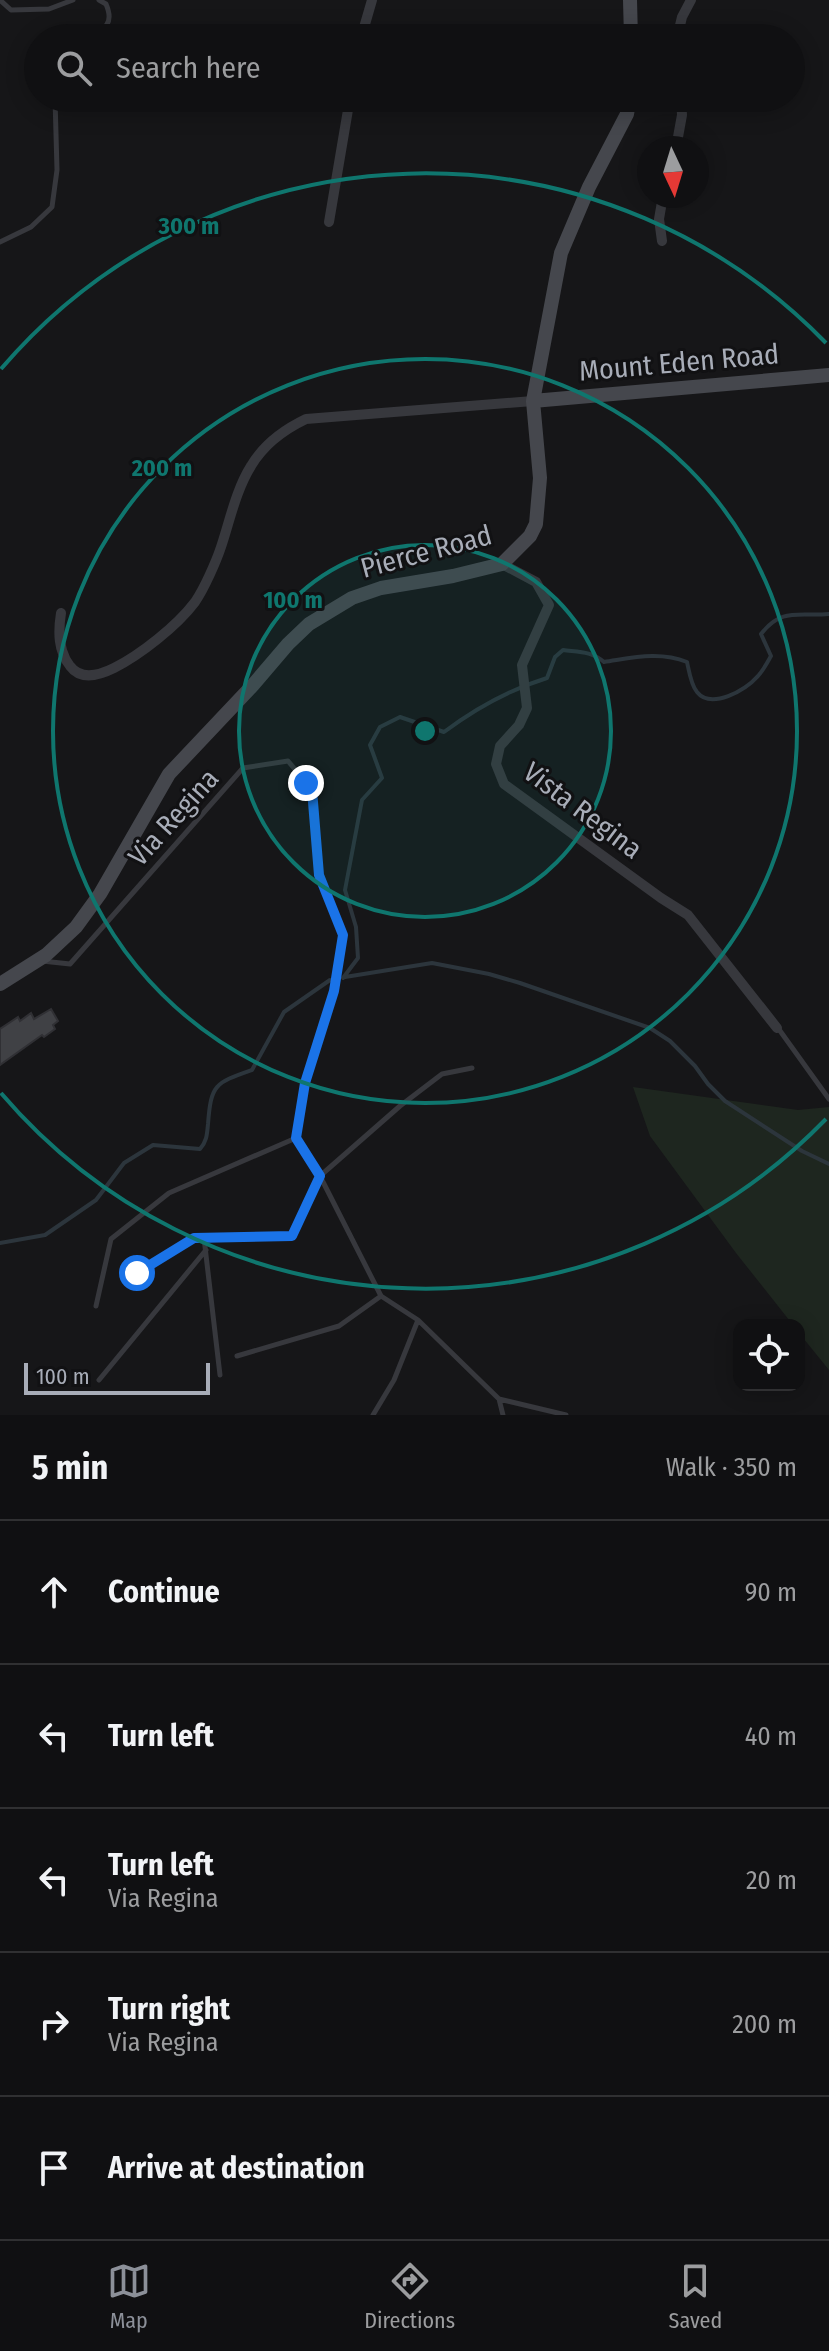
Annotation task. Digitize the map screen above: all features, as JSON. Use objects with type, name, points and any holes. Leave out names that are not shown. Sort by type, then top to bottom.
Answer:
[{"type":"street","points":[[365,24],[372,0]]},
{"type":"street","points":[[630,0],[631,24]]},
{"type":"street","points":[[680,24],[691,0]]},
{"type":"street","points":[[329,222],[348,112]]},
{"type":"street","name":"Pierce Road","points":[[0,984],[46,955],[76,927],[100,894],[169,774],[309,624],[352,598],[381,588],[502,564],[530,536],[536,524],[540,478],[533,401],[561,253],[589,187],[627,112]]},
{"type":"street","points":[[678,136],[682,112]]},
{"type":"street","points":[[661,208],[662,241]]},
{"type":"street","name":"Mount Eden Road","points":[[533,401],[829,375]]},
{"type":"street","points":[[61,613],[61,651],[75,673],[103,673],[127,662],[154,641],[196,601],[220,550],[229,518],[250,467],[265,447],[285,430],[306,419],[533,401]]},
{"type":"street","name":"Vista Regina","points":[[502,564],[536,582],[549,605],[522,665],[527,708],[519,725],[500,746],[496,764],[504,784],[688,915],[777,1028]]},
{"type":"lane","points":[[0,0],[11,10],[49,9],[73,0]]},
{"type":"lane","points":[[99,0],[106,4],[111,14],[107,24]]},
{"type":"lane","points":[[0,242],[31,227],[52,207],[57,170],[55,112]]},
{"type":"lane","name":"Via Regina","points":[[37,961],[70,964],[243,768],[288,761],[312,790],[319,875],[343,935],[334,991],[305,1083],[296,1138]]},
{"type":"lane","points":[[777,1028],[829,1099]]},
{"type":"lane","points":[[137,1273],[194,1238],[292,1236],[320,1176],[442,1074],[472,1068]]},
{"type":"lane","points":[[96,1306],[111,1239],[169,1193],[296,1138],[320,1176],[381,1296],[418,1320],[499,1399],[566,1415]]},
{"type":"lane","points":[[204,1238],[220,1375]]},
{"type":"lane","points":[[99,1380],[206,1250]]},
{"type":"lane","points":[[237,1356],[339,1326],[381,1296]]},
{"type":"lane","points":[[373,1415],[394,1380],[418,1320]]},
{"type":"lane","points":[[499,1399],[503,1415]]},
{"type":"shaded area","points":[[633,1087],[798,1110],[829,1107],[829,1370],[805,1340],[805,1319],[788,1319],[650,1136]]},
{"type":"building","points":[[51,1009],[58,1021],[53,1025],[55,1029],[0,1065],[0,1029],[18,1017],[20,1021],[31,1013],[34,1019]]},
{"type":"waterway","points":[[343,978],[358,958],[356,927],[345,890],[362,800],[382,778],[370,745],[380,727],[400,717],[444,732],[493,700],[547,678],[555,657],[563,650],[590,654],[604,662],[646,656],[687,662],[697,692],[703,697],[719,699],[745,687],[763,670],[771,656],[761,634],[776,620],[792,615],[829,614]]},
{"type":"waterway","points":[[345,977],[432,963],[520,983],[650,1028],[670,1041],[725,1101],[802,1151],[829,1164]]},
{"type":"waterway","points":[[0,1243],[45,1235],[96,1200],[124,1163],[153,1145],[200,1149],[206,1137],[211,1101],[217,1087],[230,1078],[252,1070],[284,1012],[330,980]]},
{"type":"route","points":[[137,1273],[194,1238],[292,1236],[320,1176],[296,1138],[305,1083],[334,991],[343,935],[319,875],[312,790],[306,783]]}]
